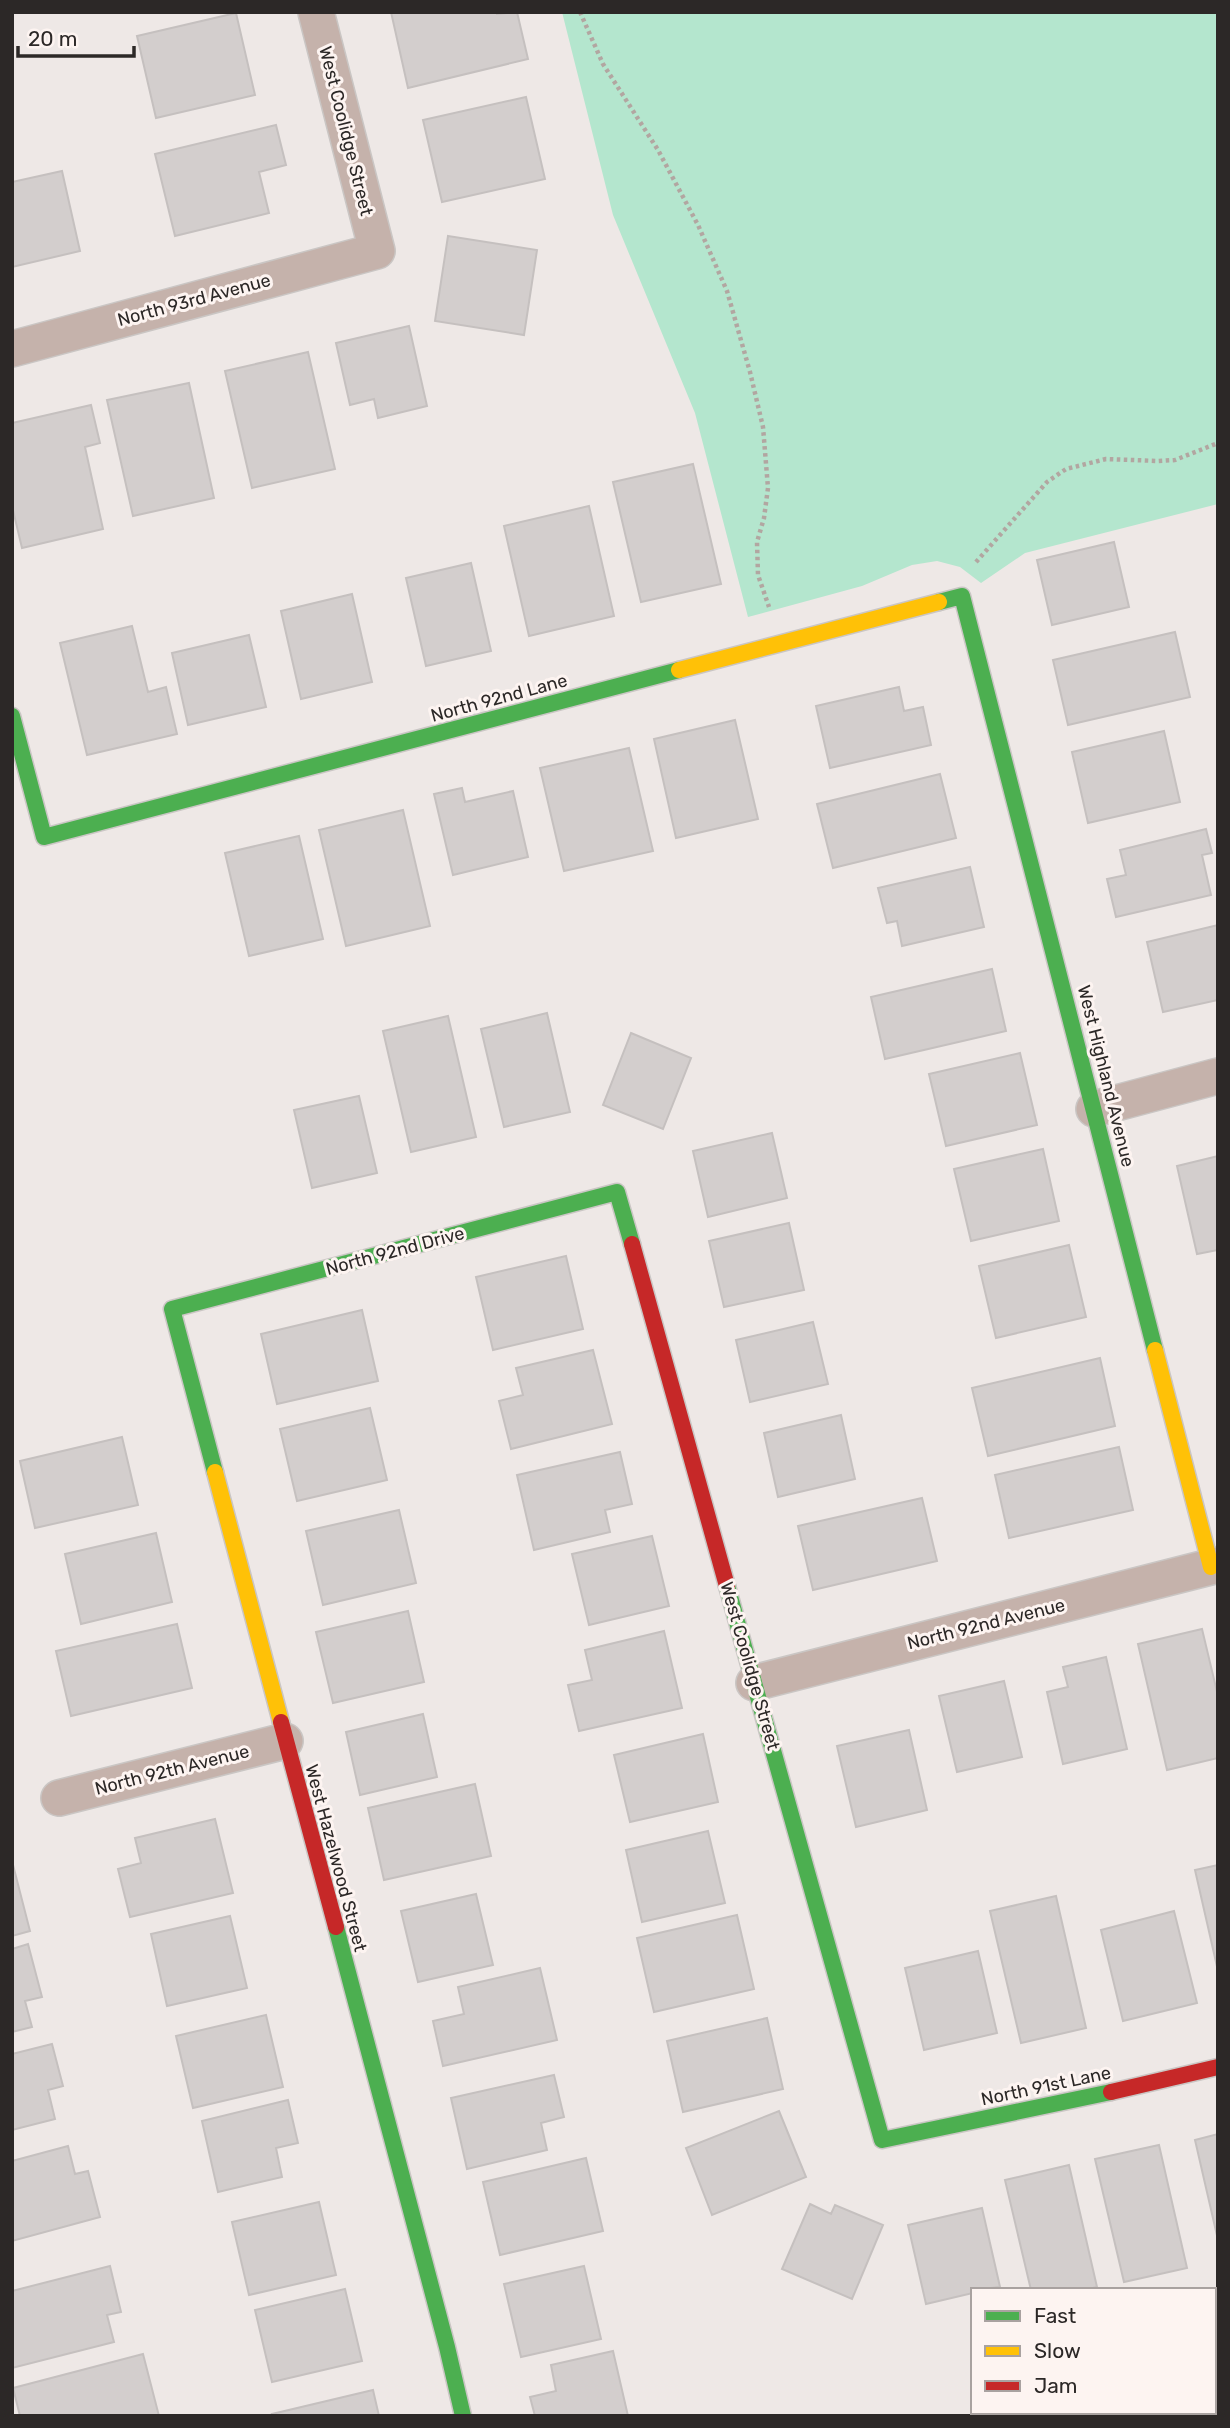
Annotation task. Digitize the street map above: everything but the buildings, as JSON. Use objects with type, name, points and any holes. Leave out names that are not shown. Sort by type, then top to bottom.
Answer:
[{"type":"street","name":"West Coolidge Street","points":[[316,12],[377,251]]},
{"type":"street","name":"North 93rd Avenue","points":[[12,349],[377,251]]},
{"type":"street","name":"North 92nd Lane","points":[[12,716],[44,837],[962,596]]},
{"type":"street","name":"West Highland Avenue","points":[[962,596],[1214,1566]]},
{"type":"street","points":[[1094,1109],[1218,1076]]},
{"type":"street","name":"West Coolidge Street","points":[[617,1192],[882,2140]]},
{"type":"street","name":"North 92nd Drive","points":[[172,1309],[617,1192]]},
{"type":"street","name":"West Hazelwood Street","points":[[172,1309],[463,2416]]},
{"type":"street","name":"North 92nd Avenue","points":[[754,1683],[1214,1566]]},
{"type":"street","name":"North 92th Avenue","points":[[59,1798],[285,1741]]},
{"type":"street","name":"North 91st Lane","points":[[882,2140],[1037,2109],[1218,2067]]},
{"type":"path","points":[[580,12],[603,64],[658,150],[698,225],[727,291],[763,428],[768,488],[757,542],[758,575],[780,644]]},
{"type":"path","points":[[962,596],[973,565],[1047,482],[1066,469],[1106,459],[1175,460],[1218,443]]},
{"type":"green space","points":[[562,12],[1218,12],[1218,504],[1025,553],[981,583],[960,567],[937,561],[912,565],[862,586],[748,617],[695,413],[613,215]]},
{"type":"traffic: fast","points":[[939,602],[962,596],[1155,1350]]},
{"type":"traffic: fast","points":[[12,716],[44,837],[679,670]]},
{"type":"traffic: fast","points":[[215,1472],[172,1309],[617,1192],[632,1244]]},
{"type":"traffic: fast","points":[[727,1586],[882,2140],[1111,2092]]},
{"type":"traffic: fast","points":[[336,1927],[463,2416]]},
{"type":"traffic: slow","points":[[679,670],[939,602]]},
{"type":"traffic: slow","points":[[1155,1350],[1211,1567]]},
{"type":"traffic: slow","points":[[215,1472],[281,1722]]},
{"type":"traffic: jam","points":[[632,1244],[727,1586]]},
{"type":"traffic: jam","points":[[281,1722],[336,1927]]},
{"type":"traffic: jam","points":[[1111,2092],[1218,2067]]}]
